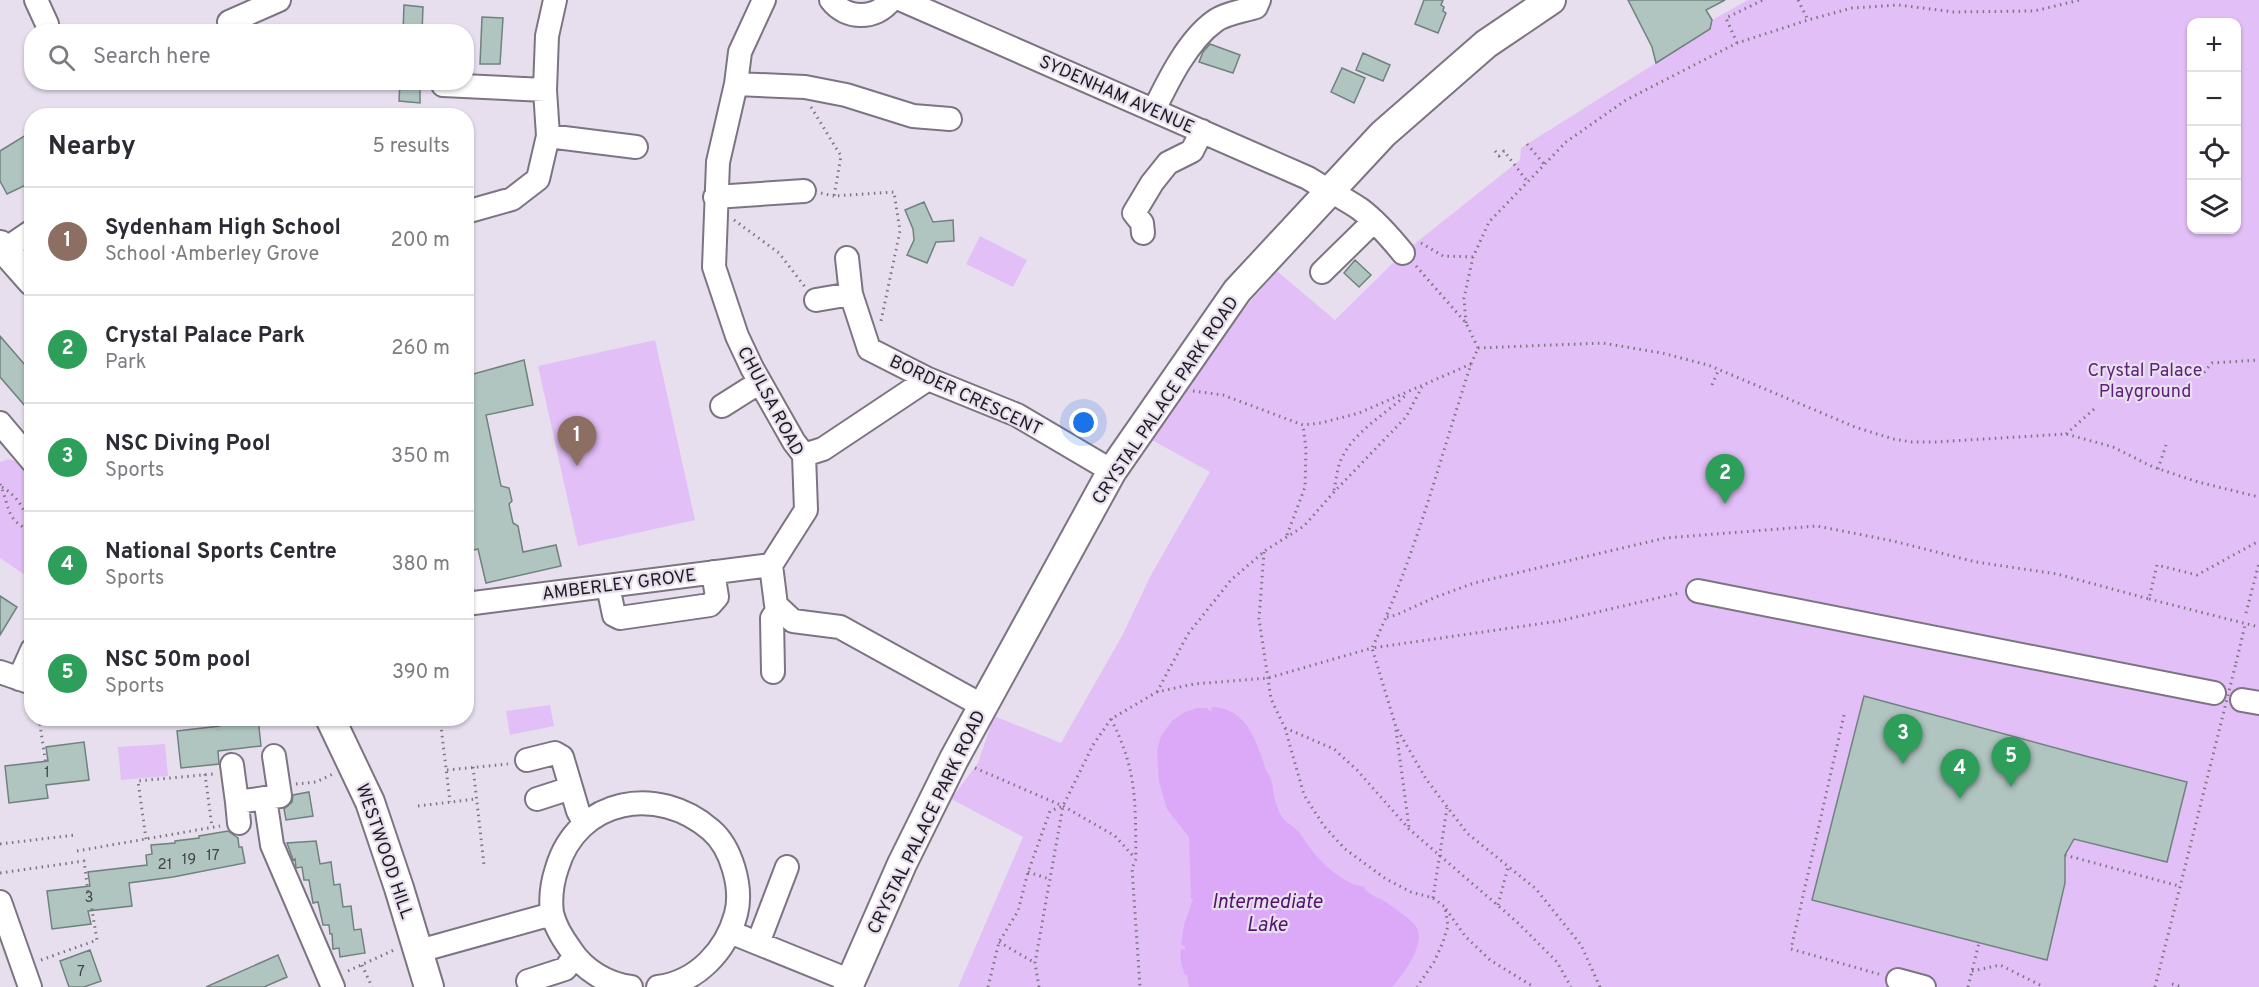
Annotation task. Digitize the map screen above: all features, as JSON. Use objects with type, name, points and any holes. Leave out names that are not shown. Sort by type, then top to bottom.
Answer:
[{"type":"main road","name":"CRYSTAL PALACE PARK ROAD","points":[[850,984],[902,864],[954,759],[1112,471],[1237,291],[1383,134],[1478,51],[1551,0]]},
{"type":"main road","points":[[2,248],[24,272]]},
{"type":"main road","name":"WESTWOOD HILL","points":[[334,726],[370,802],[429,987]]},
{"type":"street","points":[[36,0],[47,24]]},
{"type":"street","points":[[229,21],[279,0]]},
{"type":"street","points":[[474,210],[512,199],[538,179],[548,136],[545,90],[547,36],[555,0]]},
{"type":"street","name":"CHULSA ROAD","points":[[764,0],[740,52],[736,84],[717,162],[714,267],[737,336],[760,382],[794,442],[804,455],[806,510],[771,565]]},
{"type":"street","points":[[831,0],[841,10],[861,15],[880,11],[891,0]]},
{"type":"street","name":"SYDENHAM AVENUE","points":[[902,0],[1308,178],[1359,208],[1412,253]]},
{"type":"street","points":[[1154,110],[1173,71],[1191,46],[1216,20],[1256,7],[1259,0]]},
{"type":"street","points":[[736,84],[805,87],[846,95],[913,116],[950,119]]},
{"type":"street","points":[[474,87],[545,90]]},
{"type":"street","points":[[1143,233],[1142,223],[1134,213],[1152,183],[1168,163],[1192,151],[1203,131]]},
{"type":"street","points":[[548,136],[636,147]]},
{"type":"street","points":[[715,202],[804,191]]},
{"type":"street","points":[[1322,272],[1374,221]]},
{"type":"street","points":[[2,248],[24,236]]},
{"type":"street","name":"BORDER CRESCENT","points":[[847,258],[851,294],[869,349],[928,379],[1017,415],[1112,471]]},
{"type":"street","points":[[816,300],[851,294]]},
{"type":"street","points":[[804,455],[823,449],[928,379]]},
{"type":"street","points":[[722,406],[760,382]]},
{"type":"street","points":[[4,436],[24,454]]},
{"type":"street","points":[[771,565],[776,605],[793,621],[840,627],[983,706]]},
{"type":"street","name":"AMBERLEY GROVE","points":[[474,603],[771,565]]},
{"type":"street","points":[[608,586],[614,615],[620,618],[710,605],[717,597],[713,572]]},
{"type":"street","points":[[1698,591],[2214,693]]},
{"type":"street","points":[[772,672],[772,618],[779,608]]},
{"type":"street","points":[[527,760],[555,753],[562,757],[578,811],[585,824]]},
{"type":"street","points":[[232,769],[238,812],[265,798],[280,796],[274,756]]},
{"type":"street","points":[[537,799],[571,788]]},
{"type":"street","points":[[265,798],[272,844],[338,981]]},
{"type":"street","points":[[631,987],[600,977],[575,956],[560,935],[552,914],[552,884],[561,853],[575,833],[594,816],[613,807],[633,802],[660,803],[696,817],[714,832],[727,851],[738,887],[737,910],[730,932],[713,959],[698,972],[668,986],[658,987]]},
{"type":"street","points":[[758,943],[786,867]]},
{"type":"street","points":[[0,902],[26,977]]},
{"type":"street","points":[[417,946],[552,914]]},
{"type":"street","points":[[730,932],[850,984]]},
{"type":"street","points":[[528,981],[565,969],[575,956]]},
{"type":"street","points":[[1898,980],[1924,987]]},
{"type":"path","points":[[1737,44],[1726,18],[1763,0]]},
{"type":"path","points":[[1798,0],[1808,20]]},
{"type":"path","points":[[1466,323],[1464,298],[1473,257],[1489,222],[1566,142],[1626,100],[1737,44],[1852,8],[1898,5],[1954,12],[2034,11],[2080,0]]},
{"type":"path","points":[[805,87],[803,95],[841,156],[834,196],[894,192],[900,231],[874,352]]},
{"type":"path","points":[[1527,144],[1544,164]]},
{"type":"path","points":[[1494,151],[1499,156],[1504,151],[1527,181]]},
{"type":"path","points":[[715,202],[779,253],[816,300]]},
{"type":"path","points":[[1412,253],[1473,257]]},
{"type":"path","points":[[1409,829],[1396,727],[1372,648],[1387,617],[1413,545],[1478,348],[1466,323],[1412,253]]},
{"type":"path","points":[[1478,348],[1603,343],[1662,353],[1719,369],[1855,427],[1893,439],[1924,442],[2066,434],[2113,447],[2158,469],[2198,482],[2259,497]]},
{"type":"path","points":[[2200,377],[2212,363],[2259,360]]},
{"type":"path","points":[[1170,387],[1223,395],[1303,425],[1321,423],[1359,413],[1471,364]]},
{"type":"path","points":[[1712,385],[1719,369]]},
{"type":"path","points":[[1157,693],[1188,634],[1232,580],[1264,552],[1304,526],[1406,417],[1422,387]]},
{"type":"path","points":[[1334,492],[1340,461],[1362,432],[1393,408],[1408,392]]},
{"type":"path","points":[[2066,434],[2094,409]]},
{"type":"path","points":[[1286,537],[1305,487],[1306,449],[1303,425]]},
{"type":"path","points":[[2158,469],[2166,445]]},
{"type":"path","points":[[0,485],[14,494],[24,508]]},
{"type":"path","points":[[0,485],[7,511],[24,529]]},
{"type":"path","points":[[1387,617],[1473,583],[1665,538],[1817,526],[1893,541],[1976,562],[2056,574],[2259,627]]},
{"type":"path","points":[[2149,598],[2157,565],[2198,575],[2259,541]]},
{"type":"path","points":[[1264,552],[1259,619],[1271,699],[1285,728],[1304,795],[1324,826],[1345,849],[1386,879],[1411,892],[1433,898],[1444,907],[1465,936],[1490,960],[1534,987]]},
{"type":"path","points":[[2246,612],[2259,563]]},
{"type":"path","points":[[1039,987],[1035,963],[1063,806],[1092,745],[1111,719],[1157,693],[1194,684],[1268,678],[1372,648],[1568,619],[1674,593],[1698,591]]},
{"type":"path","points":[[2156,987],[2245,624]]},
{"type":"path","points":[[1844,715],[1791,949],[1898,980]]},
{"type":"path","points":[[1111,719],[1121,738],[1133,777],[1136,796],[1136,860],[1132,868],[1140,987]]},
{"type":"path","points":[[40,726],[46,765]]},
{"type":"path","points":[[217,726],[218,730]]},
{"type":"path","points":[[441,726],[450,802]]},
{"type":"path","points":[[1396,727],[1426,779],[1467,832],[1536,889],[1581,945],[1600,987]]},
{"type":"path","points":[[1285,728],[1334,749],[1409,829],[1498,905],[1557,962],[1571,987]]},
{"type":"path","points":[[954,759],[1063,806],[1115,836],[1136,860]]},
{"type":"path","points":[[447,770],[527,760]]},
{"type":"path","points":[[473,767],[484,865]]},
{"type":"path","points":[[146,839],[138,781],[232,769]]},
{"type":"path","points":[[205,774],[212,827]]},
{"type":"path","points":[[308,783],[316,782]]},
{"type":"path","points":[[418,806],[476,799]]},
{"type":"path","points":[[988,987],[987,982],[999,942],[1018,911],[1028,872],[1050,811],[1063,806]]},
{"type":"path","points":[[1433,898],[1447,807]]},
{"type":"path","points":[[77,851],[212,827],[238,812]]},
{"type":"path","points":[[0,844],[75,835]]},
{"type":"path","points":[[2065,855],[2179,886]]},
{"type":"path","points":[[0,873],[84,861],[88,891]]},
{"type":"path","points":[[1498,905],[1508,867]]},
{"type":"path","points":[[1028,872],[1049,879]]},
{"type":"path","points":[[26,977],[97,940],[91,904]]},
{"type":"path","points":[[1417,987],[1434,962],[1443,942],[1448,926],[1444,907]]},
{"type":"path","points":[[999,942],[1035,963]]},
{"type":"path","points":[[1968,987],[1979,943]]},
{"type":"path","points":[[338,981],[362,965],[417,946]]},
{"type":"path","points":[[362,965],[372,987]]},
{"type":"path","points":[[1972,971],[2000,965],[2044,987]]},
{"type":"path","points":[[2172,984],[2182,987]]},
{"type":"green space","name":"Crystal Palace Playground","points":[[1748,0],[2259,0],[2259,987],[958,987],[1023,837],[951,799],[978,763],[994,716],[1061,743],[1122,636],[1151,575],[1210,472],[1150,439],[1235,319],[1277,271],[1335,320],[1403,253],[1520,160],[1521,148],[1710,29],[1712,20]]},
{"type":"green space","points":[[980,236],[1027,260],[1013,287],[966,264]]},
{"type":"green space","points":[[655,340],[695,520],[578,546],[538,366]]},
{"type":"green space","points":[[9,459],[20,463],[24,468],[24,574],[0,558],[0,462]]},
{"type":"green space","points":[[550,705],[554,726],[510,735],[506,711]]},
{"type":"green space","points":[[165,744],[168,776],[121,780],[118,747]]},
{"type":"water","name":"Intermediate Lake","points":[[1212,707],[1233,713],[1248,727],[1271,779],[1280,813],[1299,832],[1319,859],[1336,874],[1364,887],[1370,894],[1396,909],[1416,926],[1419,937],[1415,952],[1392,987],[1189,987],[1180,956],[1181,949],[1185,949],[1185,946],[1181,945],[1184,925],[1193,899],[1191,899],[1189,837],[1167,809],[1159,781],[1157,750],[1161,736],[1172,721],[1183,713],[1197,708],[1207,708],[1211,712]]},
{"type":"building","points":[[1424,0],[1443,0],[1441,5],[1446,13],[1438,33],[1415,24]]},
{"type":"building","points":[[1628,0],[1725,0],[1706,10],[1712,20],[1710,29],[1656,63],[1652,47]]},
{"type":"building","points":[[404,5],[423,7],[422,24],[403,24]]},
{"type":"building","points":[[482,17],[503,18],[500,64],[480,64]]},
{"type":"building","points":[[1210,44],[1240,55],[1233,73],[1199,62],[1203,52]]},
{"type":"building","points":[[1363,53],[1390,65],[1383,81],[1356,70]]},
{"type":"building","points":[[1342,68],[1365,78],[1354,103],[1331,92]]},
{"type":"building","points":[[400,90],[420,90],[420,103],[399,101]]},
{"type":"building","points":[[24,136],[24,186],[7,194],[0,181],[0,151]]},
{"type":"building","points":[[924,202],[933,222],[953,220],[954,241],[936,242],[927,263],[907,255],[914,240],[913,229],[905,210]]},
{"type":"building","points":[[1355,260],[1371,275],[1359,287],[1344,273]]},
{"type":"building","points":[[0,336],[24,364],[24,405],[0,377]]},
{"type":"building","points":[[524,360],[533,405],[486,415],[501,486],[509,488],[512,501],[509,504],[513,523],[518,526],[523,552],[556,545],[561,566],[486,583],[478,549],[474,550],[474,374]]},
{"type":"building","points":[[0,596],[17,607],[0,635]]},
{"type":"building","points":[[1864,696],[2187,782],[2167,862],[2074,839],[2065,855],[2065,883],[2047,960],[1812,900]]},
{"type":"building","points":[[220,726],[259,726],[261,746],[218,751],[219,764],[181,768],[177,731]]},
{"type":"building","points":[[84,742],[89,780],[46,785],[48,798],[9,803],[5,766],[48,761],[46,747]]},
{"type":"building","points":[[309,792],[313,816],[286,820],[284,809],[292,802],[293,795]]},
{"type":"building","points":[[228,831],[238,838],[245,863],[129,883],[132,906],[88,911],[91,924],[52,929],[47,891],[90,886],[88,872],[147,865],[146,855],[152,854],[151,845],[175,843],[175,841]]},
{"type":"building","points":[[316,841],[320,864],[331,862],[334,885],[340,884],[343,907],[351,906],[354,930],[361,929],[365,953],[340,957],[339,948],[333,949],[329,925],[323,925],[318,902],[313,903],[309,880],[304,880],[302,867],[296,868],[295,859],[293,860],[287,843]]},
{"type":"building","points":[[90,950],[101,981],[84,987],[69,987],[60,961]]},
{"type":"building","points":[[278,955],[287,977],[264,987],[206,987]]},
{"type":"place","name":"Sydenham High School","points":[[577,466]]},
{"type":"place","name":"Crystal Palace Park","points":[[1725,504]]},
{"type":"place","name":"NSC Diving Pool","points":[[1903,764]]},
{"type":"place","name":"NSC 50m pool","points":[[2011,787]]},
{"type":"place","name":"National Sports Centre","points":[[1960,799]]}]
